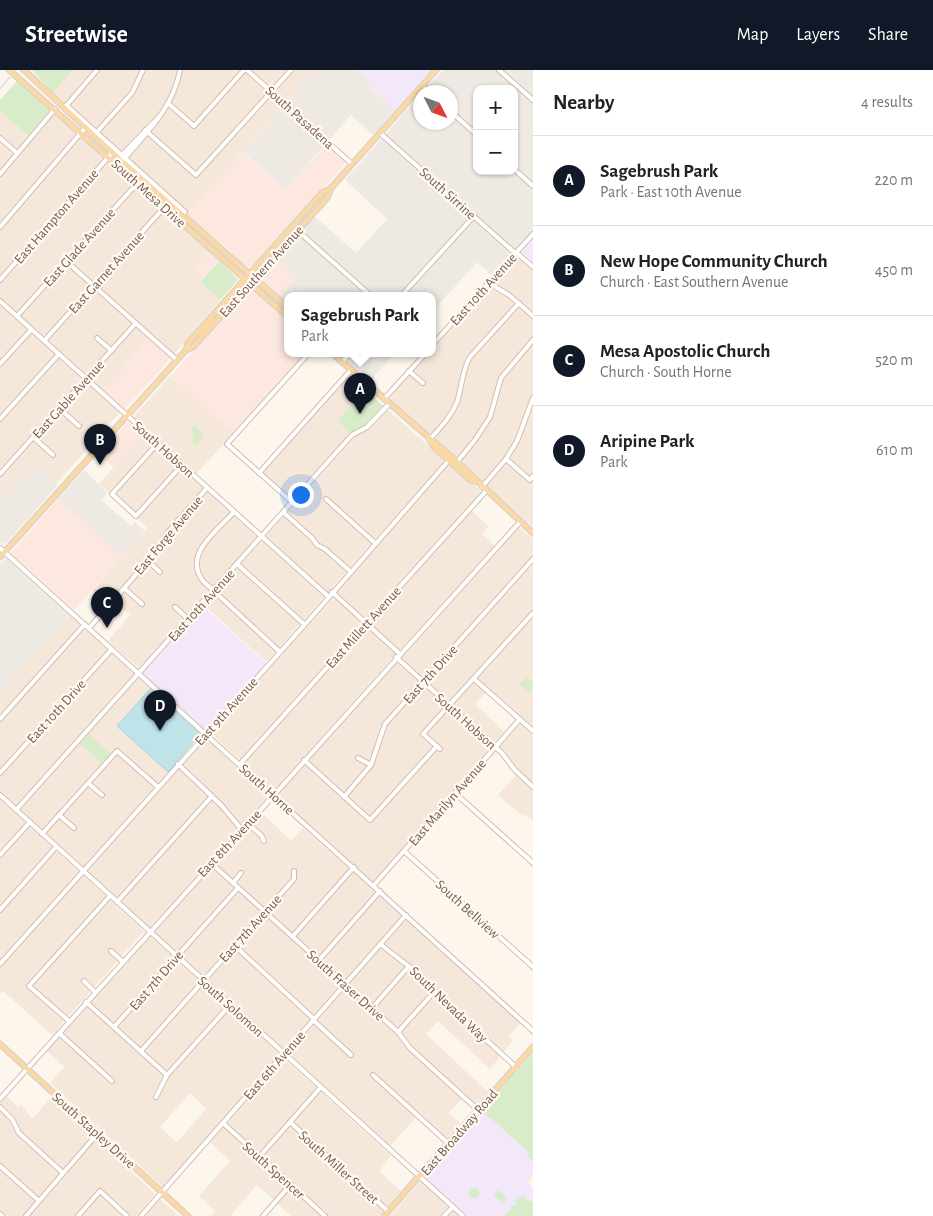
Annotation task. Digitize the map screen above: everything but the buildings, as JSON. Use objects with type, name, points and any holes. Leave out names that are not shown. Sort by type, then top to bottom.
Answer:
[{"type":"main road","name":"South Mesa Drive","points":[[9,70],[111,155],[120,160],[139,181],[244,279],[284,313]]},
{"type":"main road","name":"South Mesa Drive","points":[[24,70],[65,106],[83,130]]},
{"type":"main road","name":"East Southern Avenue","points":[[423,85],[436,70]]},
{"type":"main road","name":"East Southern Avenue","points":[[186,350],[188,343],[244,279],[311,205],[331,188],[413,96]]},
{"type":"main road","name":"East Southern Avenue","points":[[0,557],[186,350],[200,338],[255,279],[327,198],[331,188]]},
{"type":"main road","name":"South Mesa Drive","points":[[166,205],[284,304]]},
{"type":"main road","points":[[298,231],[298,224],[311,205]]},
{"type":"main road","points":[[200,338],[216,311]]},
{"type":"main road","points":[[336,357],[429,440],[434,447],[450,458],[470,480],[475,481],[533,533]]},
{"type":"main road","name":"South Stapley Drive","points":[[0,1044],[188,1216]]},
{"type":"main road","name":"East Broadway Road","points":[[384,1216],[533,1047]]},
{"type":"street","points":[[65,106],[97,70]]},
{"type":"street","points":[[96,133],[132,93],[143,70]]},
{"type":"street","points":[[169,104],[194,126],[246,70]]},
{"type":"street","name":"South Pasadena","points":[[246,70],[352,164]]},
{"type":"street","points":[[146,131],[196,176],[291,70]]},
{"type":"street","points":[[499,70],[533,100]]},
{"type":"street","points":[[120,160],[169,104],[179,73],[186,77]]},
{"type":"street","name":"South Mesa Drive","points":[[65,106],[96,133],[120,160],[185,212]]},
{"type":"street","points":[[0,174],[16,152],[55,109]]},
{"type":"street","points":[[458,118],[473,131]]},
{"type":"street","points":[[0,227],[83,130]]},
{"type":"street","name":"South Sirrine","points":[[380,132],[533,267]]},
{"type":"street","points":[[0,138],[16,152]]},
{"type":"street","name":"East Hampton Avenue","points":[[0,280],[111,155]]},
{"type":"street","points":[[518,173],[533,186]]},
{"type":"street","name":"East Glade Avenue","points":[[16,316],[139,181]]},
{"type":"street","name":"East Garnet Avenue","points":[[44,341],[166,205]]},
{"type":"street","points":[[405,292],[474,216]]},
{"type":"street","points":[[298,231],[367,292]]},
{"type":"street","name":"East 10th Avenue","points":[[436,341],[533,234]]},
{"type":"street","points":[[66,261],[177,360]]},
{"type":"street","points":[[489,283],[519,303],[533,316]]},
{"type":"street","points":[[0,308],[2,303]]},
{"type":"street","name":"South Hobson","points":[[2,303],[328,597]]},
{"type":"street","points":[[429,440],[448,419],[452,411],[462,371],[470,357],[519,303]]},
{"type":"street","name":"East Gable Avenue","points":[[0,474],[136,324]]},
{"type":"street","points":[[0,364],[32,330]]},
{"type":"street","points":[[97,338],[112,351]]},
{"type":"street","points":[[455,464],[475,440],[490,417],[501,378],[533,340]]},
{"type":"street","points":[[0,419],[58,354]]},
{"type":"street","points":[[292,502],[227,444],[305,357]]},
{"type":"street","points":[[342,362],[347,357]]},
{"type":"street","points":[[384,399],[422,357]]},
{"type":"street","points":[[259,473],[351,370]]},
{"type":"street","points":[[409,371],[423,383]]},
{"type":"street","name":"East Millett Avenue","points":[[240,764],[484,489],[506,459],[521,432],[533,398]]},
{"type":"street","name":"East 10th Avenue","points":[[16,810],[355,432],[367,427],[388,404]]},
{"type":"street","points":[[59,408],[79,426]]},
{"type":"street","points":[[33,437],[52,455]]},
{"type":"street","points":[[158,443],[112,494],[124,506],[136,516],[182,465]]},
{"type":"street","name":"East 9th Avenue","points":[[0,964],[280,652],[450,458]]},
{"type":"street","points":[[506,459],[530,480],[533,476]]},
{"type":"street","name":"East Forge Avenue","points":[[0,719],[124,588],[148,561],[169,531],[207,488]]},
{"type":"street","points":[[326,499],[375,543]]},
{"type":"street","points":[[234,512],[197,554],[195,568],[198,575],[213,591],[280,652]]},
{"type":"street","points":[[283,512],[312,538],[317,545],[325,549],[350,571]]},
{"type":"street","name":"East 8th Avenue","points":[[0,1099],[122,961],[520,522]]},
{"type":"street","name":"South Horne","points":[[0,548],[533,1031]]},
{"type":"street","name":"East 7th Drive","points":[[344,797],[372,765],[382,728],[533,559]]},
{"type":"street","points":[[148,561],[160,572]]},
{"type":"street","points":[[237,564],[304,624]]},
{"type":"street","points":[[124,588],[142,604]]},
{"type":"street","points":[[332,592],[400,654]]},
{"type":"street","points":[[175,607],[188,619]]},
{"type":"street","points":[[304,760],[370,820],[412,773],[438,748],[423,734],[533,613]]},
{"type":"street","name":"East 10th Drive","points":[[0,773],[112,649]]},
{"type":"street","name":"South Hobson","points":[[396,658],[495,747],[533,787]]},
{"type":"street","points":[[474,679],[533,731]]},
{"type":"street","name":"East Marilyn Avenue","points":[[374,885],[520,719]]},
{"type":"street","points":[[42,834],[116,751],[158,788]]},
{"type":"street","points":[[358,758],[372,765]]},
{"type":"street","points":[[178,764],[212,796],[242,830]]},
{"type":"street","points":[[408,770],[412,773]]},
{"type":"street","points":[[88,783],[102,795]]},
{"type":"street","points":[[455,793],[533,863]]},
{"type":"street","name":"South Solomon","points":[[0,795],[463,1216]]},
{"type":"street","points":[[117,902],[212,796]]},
{"type":"street","points":[[59,815],[74,828]]},
{"type":"street","points":[[0,855],[30,822]]},
{"type":"street","points":[[248,824],[261,835],[264,841]]},
{"type":"street","points":[[0,910],[56,847]]},
{"type":"street","name":"South Bellview","points":[[404,851],[533,967]]},
{"type":"street","name":"South Fraser Drive","points":[[211,863],[398,1032],[410,1048],[478,1110]]},
{"type":"street","points":[[293,936],[354,867]]},
{"type":"street","name":"East 7th Avenue","points":[[140,1051],[294,879],[294,870]]},
{"type":"street","points":[[233,883],[241,873]]},
{"type":"street","name":"East 7th Drive","points":[[114,1027],[238,888]]},
{"type":"street","points":[[319,960],[380,891]]},
{"type":"street","points":[[69,1021],[29,986],[110,896]]},
{"type":"street","name":"East 6th Avenue","points":[[141,1216],[406,915]]},
{"type":"street","name":"South Nevada Way","points":[[380,944],[410,966],[516,1067]]},
{"type":"street","points":[[234,946],[351,1055]]},
{"type":"street","points":[[111,951],[122,961]]},
{"type":"street","points":[[372,1008],[410,966]]},
{"type":"street","points":[[84,981],[95,992]]},
{"type":"street","points":[[398,1032],[435,991]]},
{"type":"street","points":[[86,1002],[167,1075]]},
{"type":"street","points":[[156,1097],[167,1075],[230,1005]]},
{"type":"street","points":[[59,1033],[112,1082]]},
{"type":"street","points":[[373,1075],[448,1143]]},
{"type":"street","points":[[260,1156],[321,1087]]},
{"type":"street","points":[[0,1107],[12,1119],[19,1133],[62,1172]]},
{"type":"street","name":"South Miller Street","points":[[290,1122],[388,1211]]},
{"type":"street","name":"South Spencer","points":[[223,1123],[325,1216]]},
{"type":"street","points":[[26,1216],[62,1172],[98,1133]]},
{"type":"street","points":[[0,1166],[38,1200]]},
{"type":"street","points":[[263,1216],[291,1184]]},
{"type":"street","points":[[78,1216],[100,1192],[127,1216]]},
{"type":"street","points":[[444,1216],[453,1207]]},
{"type":"shaded area","points":[[73,70],[316,70],[186,215],[87,127],[53,93]]},
{"type":"shaded area","points":[[316,70],[357,70],[371,83],[369,86],[395,110],[373,135],[351,115],[285,190],[243,152]]},
{"type":"shaded area","points":[[357,70],[430,70],[417,85],[413,85],[413,90],[395,110],[369,85],[371,83]]},
{"type":"shaded area","points":[[443,70],[533,70],[533,230],[492,275],[477,262],[436,308],[436,292],[284,292],[284,302],[279,297],[297,277],[277,259],[314,216],[356,253],[387,219],[345,180],[413,103],[413,130],[458,130],[458,85],[429,85]]},
{"type":"shaded area","points":[[51,109],[209,251],[194,268],[204,277],[200,282],[220,300],[171,358],[149,339],[103,390],[36,329],[32,330],[121,411],[56,484],[35,465],[0,504],[0,111],[28,136]]},
{"type":"shaded area","points":[[326,145],[345,164],[251,267],[245,266],[233,256],[232,252],[186,215],[242,152],[285,190]]},
{"type":"shaded area","points":[[533,238],[533,263],[522,251]]},
{"type":"shaded area","points":[[209,251],[220,261],[205,277],[194,268]]},
{"type":"shaded area","points":[[517,256],[533,270],[533,527],[389,400],[390,396],[425,357],[436,357],[436,346]]},
{"type":"shaded area","points":[[278,260],[297,277],[280,296],[262,280]]},
{"type":"shaded area","points":[[253,289],[276,312],[284,317],[284,357],[303,357],[234,433],[170,376],[248,291]]},
{"type":"shaded area","points":[[149,338],[171,358],[126,408],[123,408],[103,390]]},
{"type":"shaded area","points":[[344,357],[391,357],[370,381]]},
{"type":"shaded area","points":[[170,376],[234,433],[196,474],[133,417]]},
{"type":"shaded area","points":[[350,376],[366,389],[337,421],[351,433],[293,497],[290,497],[264,471]]},
{"type":"shaded area","points":[[387,409],[445,461],[266,662],[204,605],[357,435],[369,429]]},
{"type":"shaded area","points":[[128,422],[144,434],[114,468],[98,454]]},
{"type":"shaded area","points":[[144,434],[258,537],[140,669],[108,641],[130,615],[111,599],[107,604],[92,591],[148,528],[99,484]]},
{"type":"shaded area","points":[[35,465],[58,485],[7,542],[3,544],[0,542],[0,504]]},
{"type":"shaded area","points":[[448,465],[452,465],[480,490],[481,494],[468,508],[489,526],[482,534],[495,546],[400,650],[335,592]]},
{"type":"shaded area","points":[[84,470],[107,493],[101,500],[131,526],[135,522],[145,531],[122,557],[58,499]]},
{"type":"shaded area","points":[[58,499],[122,557],[74,610],[11,553]]},
{"type":"shaded area","points":[[519,527],[533,539],[533,728],[490,689],[475,704],[505,732],[495,743],[401,659]]},
{"type":"shaded area","points":[[6,558],[70,615],[0,692],[0,564]]},
{"type":"shaded area","points":[[333,599],[336,599],[395,652],[394,656],[275,790],[272,790],[211,733]]},
{"type":"shaded area","points":[[201,604],[268,665],[206,734],[139,673]]},
{"type":"shaded area","points":[[70,615],[151,688],[117,726],[168,772],[84,867],[0,791],[0,692]],"holes":[[[89,734],[100,744],[103,761],[101,762]]]},
{"type":"shaded area","points":[[397,662],[492,747],[373,882],[277,794]]},
{"type":"shaded area","points":[[520,724],[533,735],[533,821],[526,815],[524,817],[498,795],[520,771],[500,747]]},
{"type":"shaded area","points":[[205,740],[208,740],[269,796],[257,809],[291,840],[303,828],[402,916],[283,1050],[90,873],[89,869]]},
{"type":"shaded area","points":[[0,799],[144,931],[52,1035],[3,991],[0,994]]},
{"type":"shaded area","points":[[407,919],[521,1023],[509,1036],[513,1040],[490,1069],[438,1021],[426,1034],[488,1092],[476,1106],[464,1096],[449,1113],[460,1123],[447,1138],[420,1113],[390,1146],[288,1053]]},
{"type":"shaded area","points":[[150,936],[281,1054],[163,1187],[50,1083],[64,1067],[47,1051]],"holes":[[[190,1093],[206,1109],[177,1142],[160,1127]]]},
{"type":"shaded area","points":[[285,1059],[391,1156],[379,1171],[401,1191],[379,1216],[291,1216],[257,1185],[230,1216],[211,1216],[215,1211],[199,1196],[230,1161],[210,1142]]},
{"type":"shaded area","points":[[7,1096],[18,1107],[21,1104],[32,1119],[52,1096],[155,1194],[136,1216],[0,1216],[0,1104]]},
{"type":"shaded area","points":[[481,1112],[494,1121],[529,1153],[527,1156],[533,1162],[533,1175],[528,1182],[533,1188],[533,1201],[512,1206],[504,1216],[469,1216],[424,1178]]},
{"type":"shaded area","points":[[422,1182],[460,1216],[390,1216]]},
{"type":"shaded area","points":[[160,1199],[179,1216],[145,1216]]},
{"type":"green space","points":[[32,70],[73,70],[53,93]]},
{"type":"green space","points":[[17,81],[51,109],[28,136],[0,111],[0,100]]},
{"type":"green space","points":[[220,261],[238,280],[220,300],[200,282]]},
{"type":"green space","points":[[366,389],[383,406],[366,424],[351,433],[337,421]]},
{"type":"green space","points":[[195,425],[204,435],[196,446],[193,443],[192,427]]},
{"type":"green space","points":[[526,677],[533,681],[531,695],[520,684]]},
{"type":"green space","points":[[89,734],[111,754],[101,763],[80,744]]},
{"type":"green space","points":[[533,1053],[533,1162],[527,1156],[529,1153],[494,1121],[481,1112]]},
{"type":"green space","points":[[474,1187],[480,1193],[474,1199],[468,1193]]},
{"type":"green space","points":[[498,1190],[508,1199],[503,1204],[493,1195]]},
{"type":"green space","points":[[522,1195],[529,1201],[533,1201],[533,1216],[504,1216],[512,1206],[517,1205],[515,1202]]},
{"type":"water","points":[[151,688],[201,733],[168,772],[117,726]]},
{"type":"waterway","points":[[0,89],[10,77]]},
{"type":"place","name":"Sagebrush Park","points":[[360,414]]},
{"type":"place","name":"New Hope Community Church","points":[[100,465]]},
{"type":"place","name":"Mesa Apostolic Church","points":[[107,628]]},
{"type":"place","name":"Aripine Park","points":[[160,731]]}]
